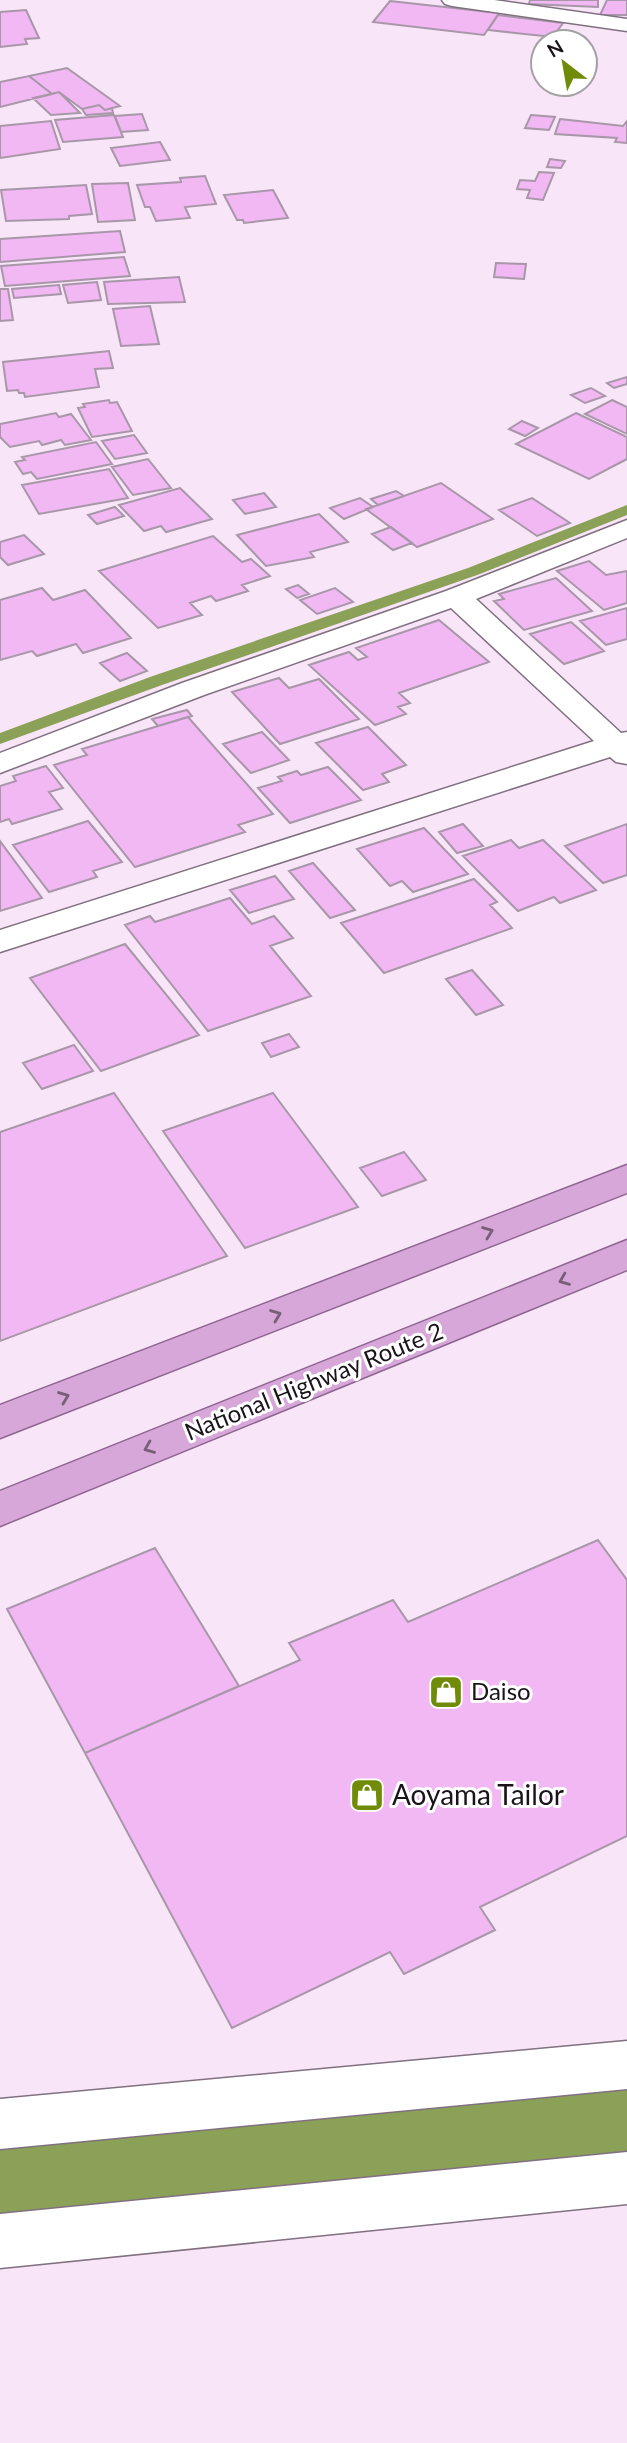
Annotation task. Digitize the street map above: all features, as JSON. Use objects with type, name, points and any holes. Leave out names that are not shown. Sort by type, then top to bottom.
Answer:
[{"type":"highway","points":[[0,1422],[627,1178]]},
{"type":"highway","name":"National Highway Route 2","points":[[0,1509],[627,1254]]},
{"type":"street","points":[[452,0],[627,25]]},
{"type":"street","points":[[0,764],[194,688],[456,597],[627,528]]},
{"type":"street","points":[[456,597],[624,747]]},
{"type":"street","points":[[0,941],[624,747]]},
{"type":"street","points":[[0,2124],[627,2065]]},
{"type":"street","points":[[0,2241],[627,2178]]},
{"type":"building","points":[[530,0],[598,0],[598,7],[529,4]]},
{"type":"building","points":[[607,0],[627,0],[627,15],[600,15]]},
{"type":"building","points":[[390,1],[499,13],[484,35],[373,22]]},
{"type":"building","points":[[26,10],[39,38],[25,39],[27,44],[0,47],[0,12]]},
{"type":"building","points":[[498,15],[563,23],[559,28],[529,28],[529,34],[488,30]]},
{"type":"building","points":[[67,68],[120,106],[105,110],[99,105],[82,109],[59,92],[52,94],[29,76]]},
{"type":"building","points":[[29,76],[52,94],[0,107],[0,82]]},
{"type":"building","points":[[59,92],[80,113],[51,115],[33,98]]},
{"type":"building","points":[[99,105],[105,110],[112,108],[113,113],[86,115],[82,109]]},
{"type":"building","points":[[142,114],[148,130],[121,132],[115,116]]},
{"type":"building","points":[[114,115],[123,137],[63,142],[55,120]]},
{"type":"building","points":[[531,115],[555,117],[549,130],[525,128]]},
{"type":"building","points":[[560,119],[623,126],[627,121],[627,143],[615,142],[617,138],[555,134]]},
{"type":"building","points":[[51,121],[60,149],[0,158],[0,126]]},
{"type":"building","points":[[160,142],[170,160],[120,166],[111,148]]},
{"type":"building","points":[[550,159],[565,161],[561,168],[547,167]]},
{"type":"building","points":[[539,172],[554,173],[543,200],[527,198],[530,190],[517,189],[520,180],[535,181]]},
{"type":"building","points":[[205,176],[216,204],[185,207],[190,218],[156,221],[150,207],[145,207],[137,185],[181,182],[180,178]]},
{"type":"building","points":[[128,183],[135,220],[98,222],[92,184]]},
{"type":"building","points":[[86,185],[92,214],[69,216],[69,219],[6,221],[1,190]]},
{"type":"building","points":[[273,190],[288,218],[244,223],[243,220],[237,220],[224,195]]},
{"type":"building","points":[[120,231],[125,252],[0,262],[0,239]]},
{"type":"building","points":[[124,257],[130,276],[5,286],[1,266]]},
{"type":"building","points":[[496,263],[526,264],[524,279],[494,277]]},
{"type":"building","points":[[179,277],[185,302],[108,304],[104,282]]},
{"type":"building","points":[[97,282],[101,300],[68,303],[63,285]]},
{"type":"building","points":[[59,285],[61,294],[14,298],[12,289]]},
{"type":"building","points":[[0,289],[8,289],[13,320],[0,321]]},
{"type":"building","points":[[150,306],[159,344],[121,346],[113,309]]},
{"type":"building","points":[[109,351],[113,368],[95,369],[99,387],[25,397],[24,393],[19,393],[18,390],[7,391],[3,362]]},
{"type":"building","points":[[627,377],[627,384],[614,388],[607,383]]},
{"type":"building","points":[[591,388],[605,396],[585,403],[571,395]]},
{"type":"building","points":[[109,400],[110,403],[117,402],[132,431],[92,437],[78,408],[85,407],[83,404]]},
{"type":"building","points":[[612,400],[627,407],[627,434],[585,414]]},
{"type":"building","points":[[56,413],[59,417],[71,414],[91,440],[65,445],[61,440],[42,445],[39,441],[10,447],[0,437],[0,424]]},
{"type":"building","points":[[576,413],[627,437],[627,459],[589,479],[516,444]]},
{"type":"building","points":[[522,421],[538,428],[525,436],[509,429]]},
{"type":"building","points":[[134,435],[147,453],[115,459],[102,441]]},
{"type":"building","points":[[96,442],[112,464],[37,479],[31,472],[23,474],[15,462],[25,460],[22,457]]},
{"type":"building","points":[[148,459],[171,488],[133,495],[112,467]]},
{"type":"building","points":[[109,469],[128,498],[39,514],[22,485]]},
{"type":"building","points":[[441,483],[493,519],[417,547],[366,509]]},
{"type":"building","points":[[180,488],[212,519],[166,532],[161,526],[144,531],[119,505]]},
{"type":"building","points":[[396,491],[404,496],[378,505],[371,499]]},
{"type":"building","points":[[264,493],[276,507],[245,514],[233,500]]},
{"type":"building","points":[[360,498],[373,507],[344,519],[330,508]]},
{"type":"building","points":[[532,498],[570,523],[537,536],[499,510]]},
{"type":"building","points":[[115,507],[124,516],[97,524],[88,515]]},
{"type":"building","points":[[319,514],[348,542],[310,552],[314,557],[266,566],[237,535]]},
{"type":"building","points":[[391,527],[412,543],[393,550],[372,534]]},
{"type":"building","points":[[24,535],[44,554],[8,565],[0,557],[0,542]]},
{"type":"building","points":[[213,536],[242,562],[251,559],[270,576],[242,585],[248,591],[216,601],[211,596],[190,603],[202,615],[158,628],[99,571]]},
{"type":"building","points":[[589,561],[606,575],[627,571],[627,603],[604,610],[557,571]]},
{"type":"building","points":[[556,578],[592,611],[524,630],[494,601],[504,599],[499,594]]},
{"type":"building","points":[[298,585],[309,594],[297,598],[286,589]]},
{"type":"building","points":[[42,588],[53,600],[85,590],[131,638],[83,653],[76,644],[37,656],[32,651],[0,660],[0,600]]},
{"type":"building","points":[[335,588],[353,602],[317,614],[300,600]]},
{"type":"building","points":[[627,608],[627,639],[606,645],[580,621]]},
{"type":"building","points":[[439,620],[489,662],[399,693],[410,703],[398,707],[406,714],[375,725],[309,665],[349,652],[358,660],[367,657],[356,648]]},
{"type":"building","points":[[571,622],[604,651],[564,664],[530,634]]},
{"type":"building","points":[[127,653],[147,671],[120,681],[100,663]]},
{"type":"building","points":[[279,678],[289,688],[319,679],[359,719],[280,744],[232,692]]},
{"type":"building","points":[[187,710],[192,716],[158,726],[152,719]]},
{"type":"building","points":[[188,717],[273,814],[238,825],[245,832],[135,867],[54,765],[87,755],[82,749]]},
{"type":"building","points":[[368,727],[406,765],[382,774],[389,782],[363,790],[316,743]]},
{"type":"building","points":[[262,732],[289,760],[251,773],[223,744]]},
{"type":"building","points":[[46,766],[63,788],[49,792],[62,809],[12,824],[9,819],[0,822],[0,786],[16,781],[13,776]]},
{"type":"building","points":[[328,767],[361,800],[290,823],[258,788],[282,781],[278,777],[297,771],[301,775]]},
{"type":"building","points":[[88,821],[122,862],[93,871],[97,877],[49,892],[13,845]]},
{"type":"building","points":[[463,824],[483,846],[457,853],[439,832]]},
{"type":"building","points":[[627,824],[627,875],[603,883],[565,846]]},
{"type":"building","points":[[424,828],[468,874],[413,892],[402,881],[390,886],[357,849]]},
{"type":"building","points":[[511,840],[519,848],[543,840],[596,890],[560,903],[554,897],[518,911],[463,856]]},
{"type":"building","points":[[0,841],[42,898],[0,911]]},
{"type":"building","points":[[313,863],[355,910],[330,918],[289,871]]},
{"type":"building","points":[[275,876],[294,899],[249,913],[230,890]]},
{"type":"building","points":[[474,879],[497,902],[490,905],[512,928],[384,973],[341,923]]},
{"type":"building","points":[[230,898],[252,924],[274,916],[293,938],[270,946],[311,996],[208,1031],[125,925],[150,916],[155,922]]},
{"type":"building","points":[[125,944],[199,1035],[101,1071],[30,978]]},
{"type":"building","points":[[472,970],[503,1005],[476,1015],[446,979]]},
{"type":"building","points":[[289,1034],[299,1047],[271,1057],[262,1043]]},
{"type":"building","points":[[74,1045],[93,1071],[42,1089],[23,1063]]},
{"type":"building","points":[[114,1093],[227,1256],[0,1341],[0,1132]]},
{"type":"building","points":[[273,1093],[358,1207],[245,1248],[163,1131]]},
{"type":"building","points":[[404,1152],[426,1180],[382,1196],[360,1168]]},
{"type":"building","name":"Aoyama Tailor","points":[[598,1540],[627,1580],[627,1836],[480,1907],[495,1930],[404,1974],[390,1952],[232,2028],[85,1753],[300,1660],[289,1643],[393,1600],[408,1622]]},
{"type":"building","points":[[155,1548],[239,1686],[85,1753],[7,1609]]},
{"type":"waterway","points":[[0,739],[156,681],[474,571],[627,510]]},
{"type":"waterway","points":[[0,2173],[627,2123]]},
{"type":"place","name":"Daiso","points":[[446,1692]]},
{"type":"place","name":"Aoyama Tailor","points":[[367,1795]]}]
